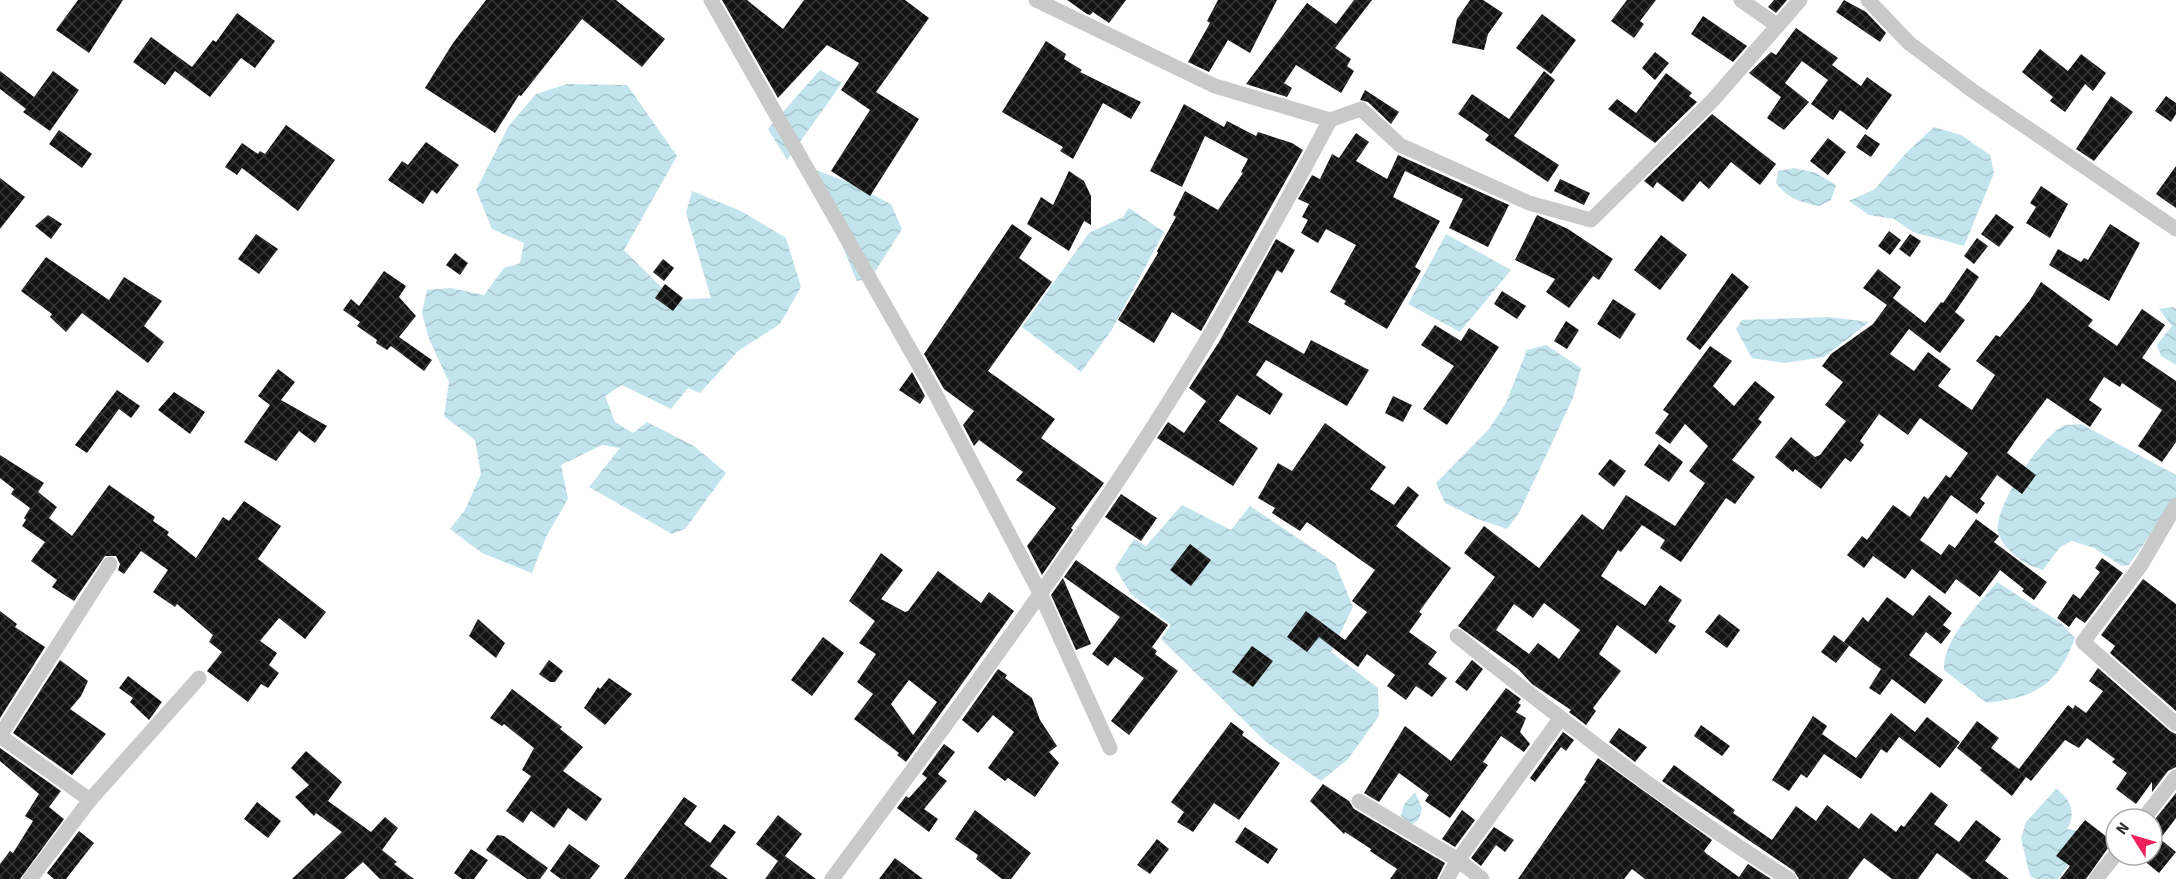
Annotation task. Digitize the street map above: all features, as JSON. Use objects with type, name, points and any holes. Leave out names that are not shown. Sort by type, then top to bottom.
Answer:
[{"type":"street","points":[[711,0],[936,395],[1040,593],[1110,748]]},
{"type":"street","points":[[1036,0],[1215,86],[1329,120],[1361,109],[1400,145],[1529,203],[1591,220],[1713,100],[1800,0]]},
{"type":"street","points":[[1741,0],[1778,26]]},
{"type":"street","points":[[1868,0],[1908,43],[1973,91],[2176,229]]},
{"type":"street","points":[[832,879],[1040,593],[1134,456],[1277,221],[1329,120]]},
{"type":"street","points":[[2176,505],[2141,565],[2083,642],[2176,724]]},
{"type":"street","points":[[90,800],[0,736],[110,564]]},
{"type":"street","points":[[1456,636],[1560,719],[1708,829],[1789,879]]},
{"type":"street","points":[[30,879],[90,800],[199,678]]},
{"type":"street","points":[[1447,879],[1458,860],[1560,719]]},
{"type":"street","points":[[2152,807],[2176,777]]},
{"type":"street","points":[[1359,801],[1458,860],[1482,879]]},
{"type":"street","points":[[2096,879],[2106,867]]},
{"type":"water","points":[[820,70],[842,83],[787,160],[768,129]]},
{"type":"water","points":[[567,84],[627,85],[677,156],[624,250],[674,300],[711,298],[686,213],[692,191],[741,211],[786,238],[801,287],[780,324],[738,351],[700,393],[688,388],[671,409],[622,385],[605,396],[615,422],[633,433],[647,422],[694,446],[726,473],[685,529],[672,534],[589,487],[620,448],[602,445],[561,465],[568,499],[546,537],[532,573],[482,553],[450,529],[465,510],[481,474],[475,440],[444,416],[449,382],[429,339],[422,313],[427,290],[451,288],[484,295],[504,268],[520,263],[524,243],[492,229],[476,190],[508,127],[536,94]]},
{"type":"water","points":[[1934,127],[1961,135],[1990,155],[1994,173],[1964,246],[1913,232],[1894,219],[1869,215],[1849,201],[1875,189],[1906,153]]},
{"type":"water","points":[[1794,168],[1816,173],[1836,185],[1831,200],[1819,206],[1800,201],[1785,192],[1776,183],[1778,171]]},
{"type":"water","points":[[816,170],[850,183],[891,204],[902,229],[871,278],[857,281],[838,236],[810,189],[807,175]]},
{"type":"water","points":[[1129,208],[1164,232],[1111,331],[1081,372],[1022,327],[1089,233],[1123,217]]},
{"type":"water","points":[[1446,234],[1511,270],[1460,332],[1408,304]]},
{"type":"water","points":[[2172,307],[2176,309],[2176,365],[2161,356],[2157,345],[2172,326],[2159,309]]},
{"type":"water","points":[[1829,317],[1869,322],[1824,357],[1785,363],[1752,358],[1736,329],[1742,320]]},
{"type":"water","points":[[1546,345],[1581,368],[1573,398],[1519,513],[1507,529],[1478,519],[1445,503],[1436,483],[1489,429],[1506,403],[1527,350]]},
{"type":"water","points":[[2081,424],[2176,475],[2176,498],[2129,565],[2122,566],[2094,548],[2072,541],[2060,547],[2043,570],[2023,561],[2010,551],[1998,532],[1998,521],[2011,491],[2031,458],[2063,426]]},
{"type":"water","points":[[1182,505],[1231,530],[1250,506],[1335,563],[1353,607],[1331,652],[1378,688],[1379,716],[1348,759],[1321,781],[1266,742],[1161,639],[1171,625],[1131,594],[1115,568],[1134,539],[1146,546]]},
{"type":"water","points":[[1997,582],[2061,623],[2075,638],[2061,668],[2043,686],[2019,697],[1987,703],[1944,670],[1945,659],[1955,635]]},
{"type":"water","points":[[2056,789],[2068,801],[2072,812],[2067,829],[2080,832],[2070,863],[2058,879],[2036,879],[2030,876],[2021,838],[2026,822]]},
{"type":"water","points":[[1415,792],[1422,808],[1419,819],[1410,826],[1401,816],[1404,804]]},
{"type":"building","points":[[78,0],[123,0],[89,53],[56,30]]},
{"type":"building","points":[[486,0],[616,0],[665,39],[642,67],[582,19],[521,96],[519,95],[495,133],[425,88],[453,43]]},
{"type":"building","points":[[722,0],[747,0],[783,29],[804,0],[905,0],[929,18],[876,92],[919,119],[870,196],[831,171],[870,110],[841,90],[859,63],[827,45],[778,98]]},
{"type":"building","points":[[1067,0],[1126,0],[1109,23],[1093,12],[1090,15],[1087,14]]},
{"type":"building","points":[[1218,0],[1277,0],[1250,53],[1228,40],[1209,72],[1188,62],[1210,23],[1207,21]]},
{"type":"building","points":[[1354,0],[1372,0],[1335,48],[1351,59],[1347,66],[1354,71],[1341,93],[1296,65],[1284,83],[1292,88],[1287,97],[1246,84],[1307,3],[1336,24]]},
{"type":"building","points":[[1470,0],[1483,0],[1503,13],[1488,34],[1484,50],[1452,43],[1457,19]]},
{"type":"building","points":[[1627,0],[1656,0],[1640,21],[1644,24],[1634,38],[1611,21]]},
{"type":"building","points":[[1774,0],[1787,0],[1776,13],[1768,7]]},
{"type":"building","points":[[1844,0],[1866,12],[1886,33],[1880,42],[1836,12]]},
{"type":"building","points":[[237,13],[275,41],[255,68],[241,58],[210,97],[175,71],[165,85],[133,62],[151,37],[192,67],[213,40],[216,42]]},
{"type":"building","points":[[1542,14],[1576,40],[1551,74],[1516,48]]},
{"type":"building","points":[[1703,16],[1747,46],[1733,62],[1691,34]]},
{"type":"building","points":[[1796,28],[1838,58],[1832,65],[1861,86],[1867,77],[1892,95],[1867,130],[1840,110],[1833,120],[1811,104],[1828,80],[1802,61],[1785,83],[1809,102],[1784,130],[1767,118],[1781,97],[1749,73],[1771,52],[1776,55]]},
{"type":"building","points":[[1046,41],[1066,54],[1064,59],[1082,70],[1080,72],[1141,102],[1131,119],[1103,103],[1073,159],[1060,151],[1063,147],[1002,112]]},
{"type":"building","points":[[2040,49],[2068,71],[2081,54],[2106,73],[2093,91],[2085,84],[2065,112],[2050,101],[2053,97],[2022,72]]},
{"type":"building","points":[[1655,52],[1669,63],[1655,80],[1642,68]]},
{"type":"building","points":[[0,71],[34,97],[53,71],[79,90],[50,131],[23,112],[26,109],[0,89]]},
{"type":"building","points":[[1544,71],[1555,80],[1514,136],[1559,165],[1548,182],[1485,140],[1489,135],[1458,114],[1472,94],[1509,119]]},
{"type":"building","points":[[1666,73],[1692,93],[1689,96],[1697,102],[1655,143],[1608,109],[1617,99],[1636,113]]},
{"type":"building","points":[[1365,90],[1399,112],[1391,124],[1368,102],[1360,100]]},
{"type":"building","points":[[2111,96],[2133,112],[2094,161],[2076,149]]},
{"type":"building","points":[[2166,96],[2176,103],[2176,114],[2171,122],[2155,111]]},
{"type":"building","points":[[1184,104],[1224,127],[1227,121],[1256,136],[1258,132],[1292,143],[1303,150],[1201,331],[1172,312],[1154,343],[1118,320],[1158,253],[1176,217],[1173,215],[1185,191],[1218,210],[1243,173],[1241,172],[1248,159],[1205,136],[1182,187],[1150,171]]},
{"type":"building","points":[[1712,114],[1776,164],[1760,185],[1731,162],[1709,189],[1700,181],[1683,202],[1657,182],[1653,188],[1644,181]]},
{"type":"building","points":[[286,125],[335,160],[298,211],[242,168],[237,175],[225,167],[242,143],[258,154],[260,151],[265,154]]},
{"type":"building","points":[[59,130],[92,154],[82,168],[49,144]]},
{"type":"building","points":[[1356,133],[1369,142],[1356,161],[1387,179],[1398,155],[1509,205],[1488,247],[1449,228],[1463,199],[1405,171],[1393,197],[1440,221],[1415,267],[1421,271],[1387,329],[1344,304],[1346,301],[1330,292],[1356,245],[1326,229],[1318,243],[1301,233],[1308,220],[1302,217],[1309,204],[1298,199],[1312,175],[1320,179],[1332,154],[1339,158]]},
{"type":"building","points":[[1865,134],[1880,144],[1871,157],[1856,147]]},
{"type":"building","points":[[1828,138],[1846,152],[1828,175],[1810,161]]},
{"type":"building","points":[[426,142],[459,165],[437,194],[432,190],[423,204],[388,180],[402,161],[408,165]]},
{"type":"building","points":[[2176,166],[2176,208],[2156,194]]},
{"type":"building","points":[[1069,171],[1084,181],[1091,196],[1091,225],[1084,221],[1069,251],[1027,224],[1041,197],[1053,205]]},
{"type":"building","points":[[0,178],[25,197],[0,229]]},
{"type":"building","points":[[1560,179],[1590,193],[1584,205],[1554,191]]},
{"type":"building","points":[[2041,186],[2068,204],[2050,238],[2026,223],[2036,207],[2030,203]]},
{"type":"building","points":[[1996,214],[2014,227],[1999,247],[1981,234]]},
{"type":"building","points":[[48,215],[62,224],[51,239],[35,226]]},
{"type":"building","points":[[1537,215],[1568,229],[1613,259],[1599,280],[1593,276],[1569,308],[1546,292],[1555,279],[1515,260]]},
{"type":"building","points":[[1012,224],[1032,238],[1019,258],[1052,282],[988,371],[1055,419],[1041,438],[1104,483],[1071,528],[1073,530],[1042,575],[1027,546],[1056,508],[1016,480],[1023,472],[979,440],[974,446],[963,425],[974,411],[944,389],[924,354]]},
{"type":"building","points":[[2110,224],[2140,243],[2109,301],[2049,265],[2058,249],[2081,262],[2084,258],[2088,260]]},
{"type":"building","points":[[1889,231],[1901,240],[1890,255],[1878,246]]},
{"type":"building","points":[[256,234],[278,249],[259,274],[238,259]]},
{"type":"building","points":[[1910,234],[1921,241],[1910,257],[1899,249]]},
{"type":"building","points":[[1661,235],[1687,255],[1660,290],[1634,270]]},
{"type":"building","points":[[1977,238],[1988,246],[1974,264],[1964,256]]},
{"type":"building","points":[[1276,239],[1295,250],[1282,273],[1277,270],[1248,322],[1304,354],[1311,340],[1369,370],[1347,406],[1266,360],[1256,375],[1283,394],[1270,415],[1237,395],[1219,421],[1258,448],[1233,486],[1157,438],[1168,422],[1184,433],[1206,401],[1189,388],[1219,342]]},
{"type":"building","points":[[455,253],[468,263],[460,275],[446,265]]},
{"type":"building","points":[[46,257],[109,300],[124,277],[162,301],[144,326],[164,342],[148,363],[82,313],[66,332],[50,317],[52,314],[21,291]]},
{"type":"building","points":[[663,259],[674,268],[664,281],[653,272]]},
{"type":"building","points":[[1967,268],[1979,277],[1955,312],[1965,320],[1940,353],[1909,329],[1890,354],[1914,371],[1928,352],[1951,369],[1938,386],[1972,410],[1995,375],[1976,361],[1996,335],[2000,337],[2030,300],[2041,282],[2093,320],[2088,326],[2117,346],[2142,309],[2165,325],[2142,358],[2176,381],[2176,442],[2162,462],[2138,446],[2162,410],[2122,383],[2120,387],[2104,377],[2089,400],[2102,409],[2090,427],[2047,398],[2015,441],[2007,453],[2036,475],[2022,494],[1997,475],[1980,499],[1985,503],[1977,514],[1951,495],[1920,540],[1941,555],[1949,544],[1955,548],[1976,519],[1999,536],[1994,542],[2047,582],[2034,600],[2000,570],[1980,597],[1956,579],[1945,594],[1912,569],[1905,579],[1873,556],[1864,568],[1847,555],[1862,536],[1867,540],[1893,505],[1910,517],[1924,496],[1928,499],[1946,475],[1950,478],[1968,453],[1920,418],[1908,435],[1879,414],[1860,441],[1864,445],[1851,462],[1845,458],[1821,489],[1795,469],[1793,472],[1775,457],[1791,437],[1815,457],[1820,455],[1846,421],[1825,405],[1843,382],[1822,366],[1831,354],[1873,324],[1887,305],[1863,288],[1878,269],[1901,287],[1893,298],[1925,323],[1941,302],[1943,303]]},
{"type":"building","points":[[384,271],[406,286],[399,297],[416,316],[399,337],[432,360],[424,371],[391,346],[387,350],[376,343],[377,340],[357,326],[360,322],[343,310],[351,299],[359,306]]},
{"type":"building","points":[[1732,273],[1749,287],[1700,350],[1686,339]]},
{"type":"building","points":[[665,284],[683,298],[673,311],[655,298]]},
{"type":"building","points":[[1502,291],[1526,306],[1517,319],[1494,304]]},
{"type":"building","points":[[1613,299],[1636,314],[1620,339],[1597,324]]},
{"type":"building","points":[[1566,321],[1579,330],[1567,349],[1554,341]]},
{"type":"building","points":[[1435,325],[1461,341],[1469,328],[1499,347],[1447,425],[1423,409],[1454,366],[1421,345]]},
{"type":"building","points":[[1710,346],[1732,361],[1713,386],[1734,406],[1755,381],[1775,397],[1758,419],[1762,422],[1732,460],[1755,477],[1735,504],[1726,498],[1681,562],[1660,548],[1665,540],[1642,525],[1621,552],[1618,550],[1601,576],[1645,606],[1660,585],[1682,600],[1668,621],[1676,626],[1656,654],[1617,625],[1599,654],[1621,671],[1593,708],[1596,711],[1586,725],[1569,712],[1571,710],[1532,684],[1518,669],[1458,626],[1495,577],[1464,553],[1484,526],[1539,568],[1582,514],[1603,530],[1626,495],[1675,526],[1705,483],[1689,471],[1708,446],[1685,424],[1670,444],[1655,433],[1669,414],[1663,410]],"holes":[[[1544,603],[1580,630],[1559,659],[1538,643],[1529,654],[1496,630],[1514,604],[1533,618]]]},
{"type":"building","points":[[278,369],[295,382],[281,400],[327,426],[315,443],[299,431],[276,461],[244,442],[270,405],[258,396]]},
{"type":"building","points":[[912,372],[925,396],[920,404],[899,390]]},
{"type":"building","points":[[117,390],[140,406],[131,418],[119,409],[87,453],[75,445]]},
{"type":"building","points":[[174,392],[205,412],[190,434],[158,410]]},
{"type":"building","points":[[1393,396],[1412,405],[1403,422],[1385,413]]},
{"type":"building","points":[[1325,423],[1386,467],[1370,489],[1394,505],[1408,486],[1419,495],[1396,526],[1451,568],[1419,612],[1422,614],[1409,632],[1437,652],[1428,664],[1447,678],[1432,697],[1416,686],[1406,700],[1387,686],[1395,675],[1367,654],[1358,667],[1319,637],[1307,652],[1287,637],[1306,611],[1345,640],[1367,612],[1352,601],[1375,570],[1307,522],[1300,531],[1272,513],[1275,508],[1258,498],[1278,463],[1292,471]]},
{"type":"building","points":[[1659,444],[1683,462],[1669,482],[1644,465]]},
{"type":"building","points":[[0,455],[44,483],[38,492],[57,507],[49,518],[72,536],[109,485],[155,517],[153,521],[169,532],[167,535],[196,558],[223,517],[229,521],[244,501],[281,526],[258,559],[326,612],[305,639],[279,618],[260,641],[277,653],[269,665],[279,673],[268,688],[261,684],[248,702],[207,671],[222,652],[209,642],[213,635],[177,604],[175,607],[153,592],[168,570],[141,551],[124,574],[118,570],[120,564],[116,556],[105,556],[74,601],[52,587],[57,580],[31,561],[45,542],[22,526],[30,508],[11,494],[14,489],[0,478]]},
{"type":"building","points":[[1610,459],[1626,471],[1614,487],[1598,474]]},
{"type":"building","points":[[1121,494],[1157,518],[1141,541],[1105,517]]},
{"type":"building","points":[[1190,544],[1211,560],[1191,586],[1170,570]]},
{"type":"building","points":[[881,553],[903,570],[881,599],[905,612],[938,571],[981,603],[989,592],[1014,611],[906,762],[897,755],[899,753],[854,719],[873,694],[857,682],[876,654],[859,643],[875,621],[849,601]],"holes":[[[909,680],[937,702],[913,735],[891,704]]]},
{"type":"building","points":[[2102,558],[2123,573],[2085,623],[2076,617],[2069,627],[2057,618],[2073,594],[2080,599],[2100,572],[2095,568]]},
{"type":"building","points":[[1076,560],[1168,625],[1152,647],[1157,651],[1155,654],[1178,671],[1129,735],[1111,721],[1144,678],[1115,657],[1108,666],[1092,654],[1120,617],[1064,577]]},
{"type":"building","points":[[1063,578],[1091,644],[1076,650],[1051,595]]},
{"type":"building","points":[[2143,579],[2176,604],[2176,711],[2110,653],[2115,646],[2101,635]]},
{"type":"building","points":[[1929,595],[1952,613],[1943,625],[1951,631],[1941,644],[1926,632],[1909,655],[1943,680],[1925,704],[1892,679],[1880,695],[1869,688],[1881,669],[1844,642],[1863,617],[1868,622],[1887,597],[1913,616]]},
{"type":"building","points":[[0,611],[17,624],[15,627],[45,647],[0,718]]},
{"type":"building","points":[[1719,614],[1740,630],[1727,648],[1705,632]]},
{"type":"building","points":[[478,619],[505,643],[496,658],[469,636]]},
{"type":"building","points":[[1834,635],[1849,646],[1836,663],[1821,652]]},
{"type":"building","points":[[823,637],[844,653],[812,696],[791,680]]},
{"type":"building","points":[[1252,646],[1273,661],[1253,687],[1232,672]]},
{"type":"building","points":[[60,660],[88,681],[81,696],[70,709],[106,734],[72,775],[13,733]]},
{"type":"building","points":[[549,660],[563,671],[555,682],[550,682],[539,674]]},
{"type":"building","points":[[1472,660],[1483,669],[1467,691],[1455,682]]},
{"type":"building","points":[[2098,668],[2176,734],[2176,767],[2168,771],[2152,792],[2152,782],[2136,804],[2116,789],[2127,773],[2112,762],[2115,759],[2087,738],[2079,748],[2065,740],[2031,781],[2026,777],[2012,796],[1957,748],[1977,721],[1999,738],[1991,748],[2019,769],[2068,705],[2073,709],[2075,705],[2086,713],[2103,691],[2089,681]]},
{"type":"building","points":[[998,669],[1007,675],[1005,678],[1032,698],[1040,720],[1057,746],[1049,752],[1059,763],[1035,797],[1008,778],[1005,781],[988,768],[1014,732],[993,715],[978,733],[962,720]]},
{"type":"building","points":[[128,676],[162,702],[149,720],[130,702],[133,698],[119,688]]},
{"type":"building","points":[[609,678],[632,694],[605,725],[584,708],[598,687],[600,689]]},
{"type":"building","points":[[1506,688],[1521,699],[1518,703],[1521,705],[1516,712],[1526,718],[1520,732],[1530,744],[1524,752],[1501,736],[1483,762],[1488,765],[1450,818],[1425,801],[1429,795],[1399,773],[1379,802],[1364,793],[1405,726],[1451,761]]},
{"type":"building","points":[[512,689],[562,727],[560,729],[583,747],[563,771],[602,799],[586,821],[568,808],[554,828],[531,811],[523,823],[506,811],[531,776],[522,770],[534,748],[504,724],[502,726],[490,718]]},
{"type":"building","points":[[1891,713],[1915,732],[1927,717],[1960,742],[1940,768],[1899,737],[1887,753],[1881,749],[1861,779],[1824,754],[1807,778],[1801,774],[1789,791],[1772,780],[1813,716],[1827,726],[1822,734],[1856,758]]},
{"type":"building","points":[[1231,722],[1244,732],[1242,735],[1280,763],[1239,820],[1214,803],[1193,832],[1177,822],[1184,812],[1171,802]]},
{"type":"building","points":[[1701,725],[1730,746],[1722,756],[1694,736]]},
{"type":"building","points":[[1619,728],[1647,747],[1635,762],[1609,742]]},
{"type":"building","points":[[1563,732],[1574,740],[1566,751],[1561,747],[1535,782],[1530,778]]},
{"type":"building","points":[[944,744],[955,752],[938,774],[947,781],[924,809],[938,819],[929,832],[897,808],[906,796],[909,798],[927,778],[922,774]]},
{"type":"building","points":[[0,748],[61,791],[49,807],[64,819],[20,879],[0,879],[0,864],[10,851],[13,853],[33,821],[25,816],[39,794],[0,761]]},
{"type":"building","points":[[306,751],[342,782],[328,801],[371,832],[385,817],[398,828],[382,850],[397,862],[394,864],[414,879],[380,879],[363,862],[344,879],[292,879],[342,832],[316,813],[314,816],[295,797],[309,785],[291,768]]},
{"type":"building","points":[[1598,758],[1712,840],[1704,851],[1739,877],[1748,864],[1771,879],[1645,879],[1632,869],[1624,879],[1518,879],[1586,781],[1584,780]]},
{"type":"building","points":[[1674,765],[1735,810],[1733,813],[1772,840],[1796,806],[1816,821],[1827,805],[1859,829],[1871,813],[1896,832],[1901,825],[1904,827],[1931,792],[1948,805],[1934,824],[1959,842],[1976,820],[2001,839],[1985,861],[2009,879],[1972,879],[1937,853],[1918,879],[1892,879],[1864,858],[1848,879],[1799,879],[1794,871],[1662,781]]},
{"type":"building","points":[[1323,784],[1349,801],[1354,809],[1445,863],[1437,879],[1390,879],[1397,869],[1370,851],[1371,849],[1345,832],[1344,834],[1310,801]]},
{"type":"building","points":[[2176,793],[2176,818],[2164,834],[2164,808]]},
{"type":"building","points":[[684,797],[697,806],[684,824],[710,843],[724,824],[736,832],[710,866],[728,879],[624,879]]},
{"type":"building","points":[[257,802],[281,821],[268,838],[244,819]]},
{"type":"building","points":[[975,810],[1031,853],[1011,879],[1002,879],[976,859],[978,855],[955,839]]},
{"type":"building","points":[[1462,810],[1475,820],[1455,847],[1442,839]]},
{"type":"building","points":[[778,815],[802,834],[785,856],[816,879],[765,879],[778,861],[756,844]]},
{"type":"building","points":[[2085,820],[2104,835],[2104,854],[2086,879],[2060,879],[2070,866],[2056,856]]},
{"type":"building","points":[[1245,827],[1278,849],[1268,864],[1235,842]]},
{"type":"building","points":[[1494,827],[1514,840],[1505,852],[1496,845],[1481,866],[1471,858]]},
{"type":"building","points":[[79,831],[94,843],[66,879],[54,879],[47,873]]},
{"type":"building","points":[[497,835],[504,836],[548,868],[540,879],[527,879],[486,850]]},
{"type":"building","points":[[1157,839],[1169,849],[1150,874],[1137,865]]},
{"type":"building","points":[[2164,842],[2176,852],[2164,867]]},
{"type":"building","points":[[569,844],[600,866],[590,879],[561,879],[550,871]]},
{"type":"building","points":[[471,849],[488,860],[474,879],[462,879],[454,873]]},
{"type":"building","points":[[895,858],[923,879],[879,879]]},
{"type":"building","points":[[2152,867],[2164,867],[2159,873]]}]
